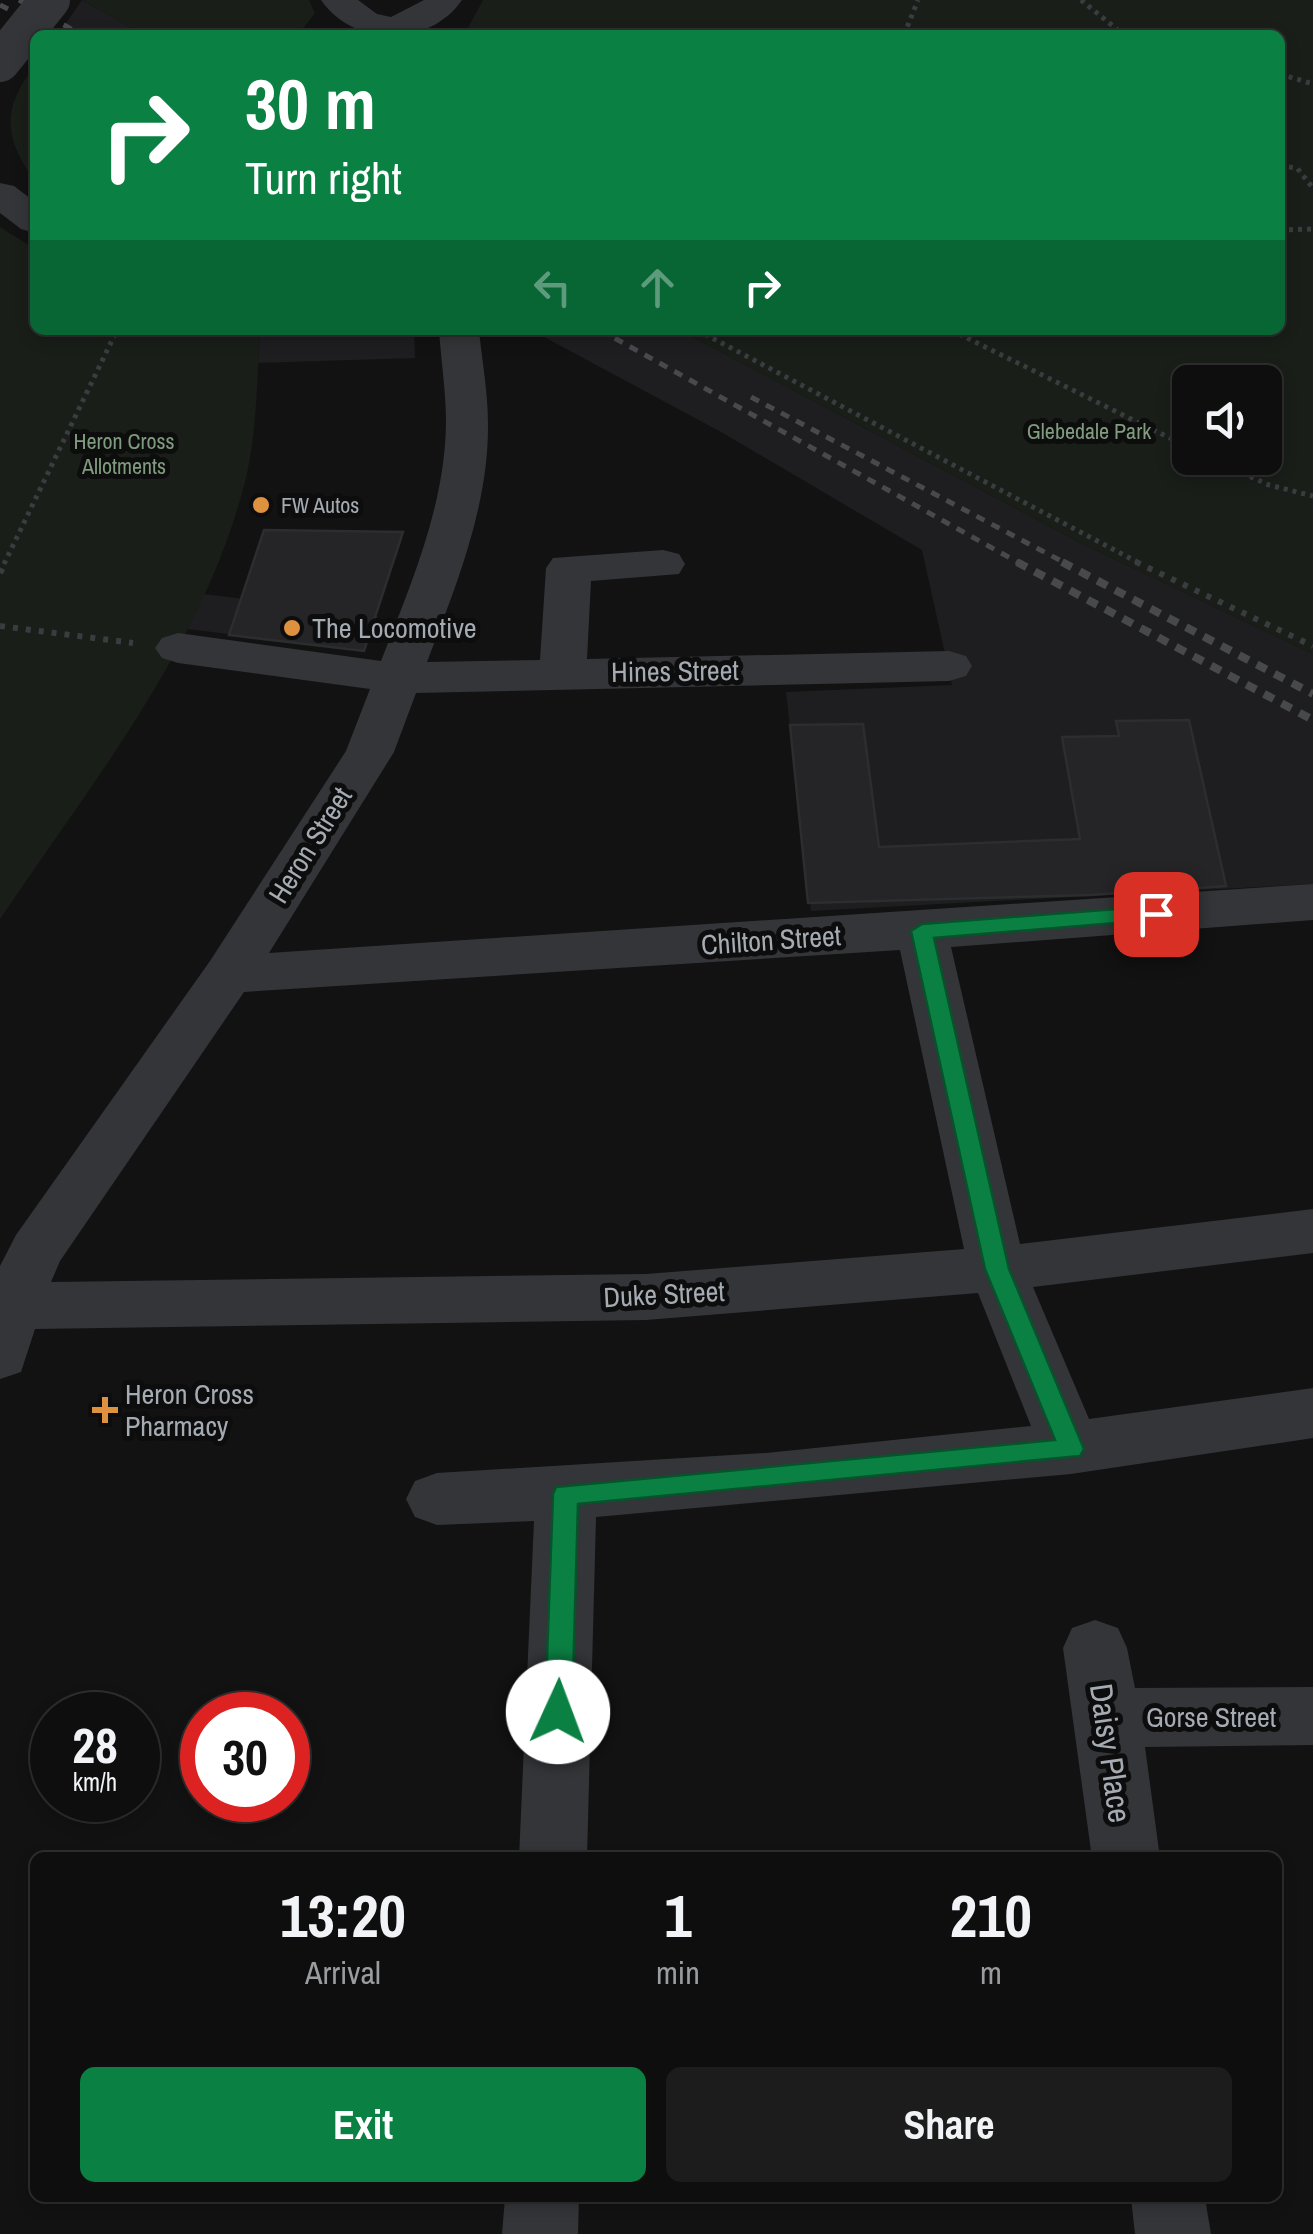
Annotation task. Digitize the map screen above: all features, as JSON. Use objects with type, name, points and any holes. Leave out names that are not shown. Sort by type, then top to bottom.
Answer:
[{"type":"street","points":[[0,62],[50,0]]},
{"type":"street","points":[[338,0],[372,30],[393,29],[422,20],[445,0]]},
{"type":"street","points":[[0,194],[30,216]]},
{"type":"street","name":"Heron Street","points":[[4,1322],[36,1251],[229,974],[370,752],[437,576],[460,495],[467,424],[458,335]]},
{"type":"street","points":[[563,673],[569,568],[663,564]]},
{"type":"street","name":"Hines Street","points":[[178,648],[400,678],[949,666]]},
{"type":"street","name":"Chilton Street","points":[[229,974],[922,931],[1313,902]]},
{"type":"street","points":[[922,931],[997,1269],[1071,1449]]},
{"type":"street","name":"Duke Street","points":[[4,1322],[646,1297],[997,1269],[1313,1231]]},
{"type":"street","points":[[437,1499],[566,1494],[1071,1449],[1313,1412]]},
{"type":"street","points":[[553,1852],[566,1494]]},
{"type":"street","name":"Daisy Place","points":[[1095,1648],[1125,1852]]},
{"type":"street","name":"Gorse Street","points":[[1108,1718],[1313,1716]]},
{"type":"street","points":[[540,2234],[542,2202]]},
{"type":"street","points":[[1169,2202],[1173,2234]]},
{"type":"path","points":[[906,30],[918,0]]},
{"type":"path","points":[[1080,0],[1119,30]]},
{"type":"path","points":[[1285,76],[1313,84]]},
{"type":"path","points":[[1285,167],[1297,168],[1313,188]]},
{"type":"path","points":[[1285,230],[1313,229]]},
{"type":"path","points":[[0,573],[114,335]]},
{"type":"path","points":[[706,335],[1150,569],[1313,646]]},
{"type":"path","points":[[961,335],[1172,439]]},
{"type":"path","points":[[1246,475],[1269,486],[1313,496]]},
{"type":"path","points":[[0,626],[178,648]]},
{"type":"shaded area","points":[[82,0],[135,30],[61,30]]},
{"type":"shaded area","points":[[260,335],[414,335],[415,358],[258,363]]},
{"type":"shaded area","points":[[540,335],[689,335],[1079,542],[1313,654],[1313,884],[811,911],[786,692],[952,685],[922,550],[721,432]]},
{"type":"shaded area","name":"The Locomotive","points":[[204,594],[378,616],[364,651],[187,629]]},
{"type":"green space","points":[[82,0],[309,0],[315,13],[302,30],[135,30]]},
{"type":"green space","name":"Glebedale Park","points":[[483,0],[1313,0],[1313,654],[1079,542],[689,335],[1285,335],[1285,30],[467,30]]},
{"type":"green space","points":[[30,73],[30,174],[17,151],[11,124],[16,96]]},
{"type":"green space","name":"Heron Cross Allotments","points":[[0,227],[30,246],[30,335],[260,335],[249,464],[226,542],[202,600],[142,710],[0,919]]},
{"type":"building","points":[[264,530],[403,532],[364,651],[229,635]]},
{"type":"building","points":[[1189,720],[1226,886],[1090,895],[808,903],[790,725],[863,724],[879,847],[1080,839],[1062,737],[1119,736],[1116,721]]},
{"type":"railway","points":[[19,0],[73,30]]},
{"type":"railway","points":[[0,5],[32,21]]},
{"type":"railway","points":[[609,335],[1021,564]]},
{"type":"railway","points":[[751,397],[1067,564]]},
{"type":"railway","points":[[1017,562],[1313,720]]},
{"type":"railway","points":[[1062,562],[1313,694]]},
{"type":"place","name":"FW Autos","points":[[261,505]]},
{"type":"place","name":"The Locomotive","points":[[292,628]]},
{"type":"place","name":"Heron Cross Pharmacy","points":[[105,1410]]},
{"type":"route","points":[[558,1712],[566,1494],[1071,1449],[997,1269],[922,931],[1156,914]]}]
